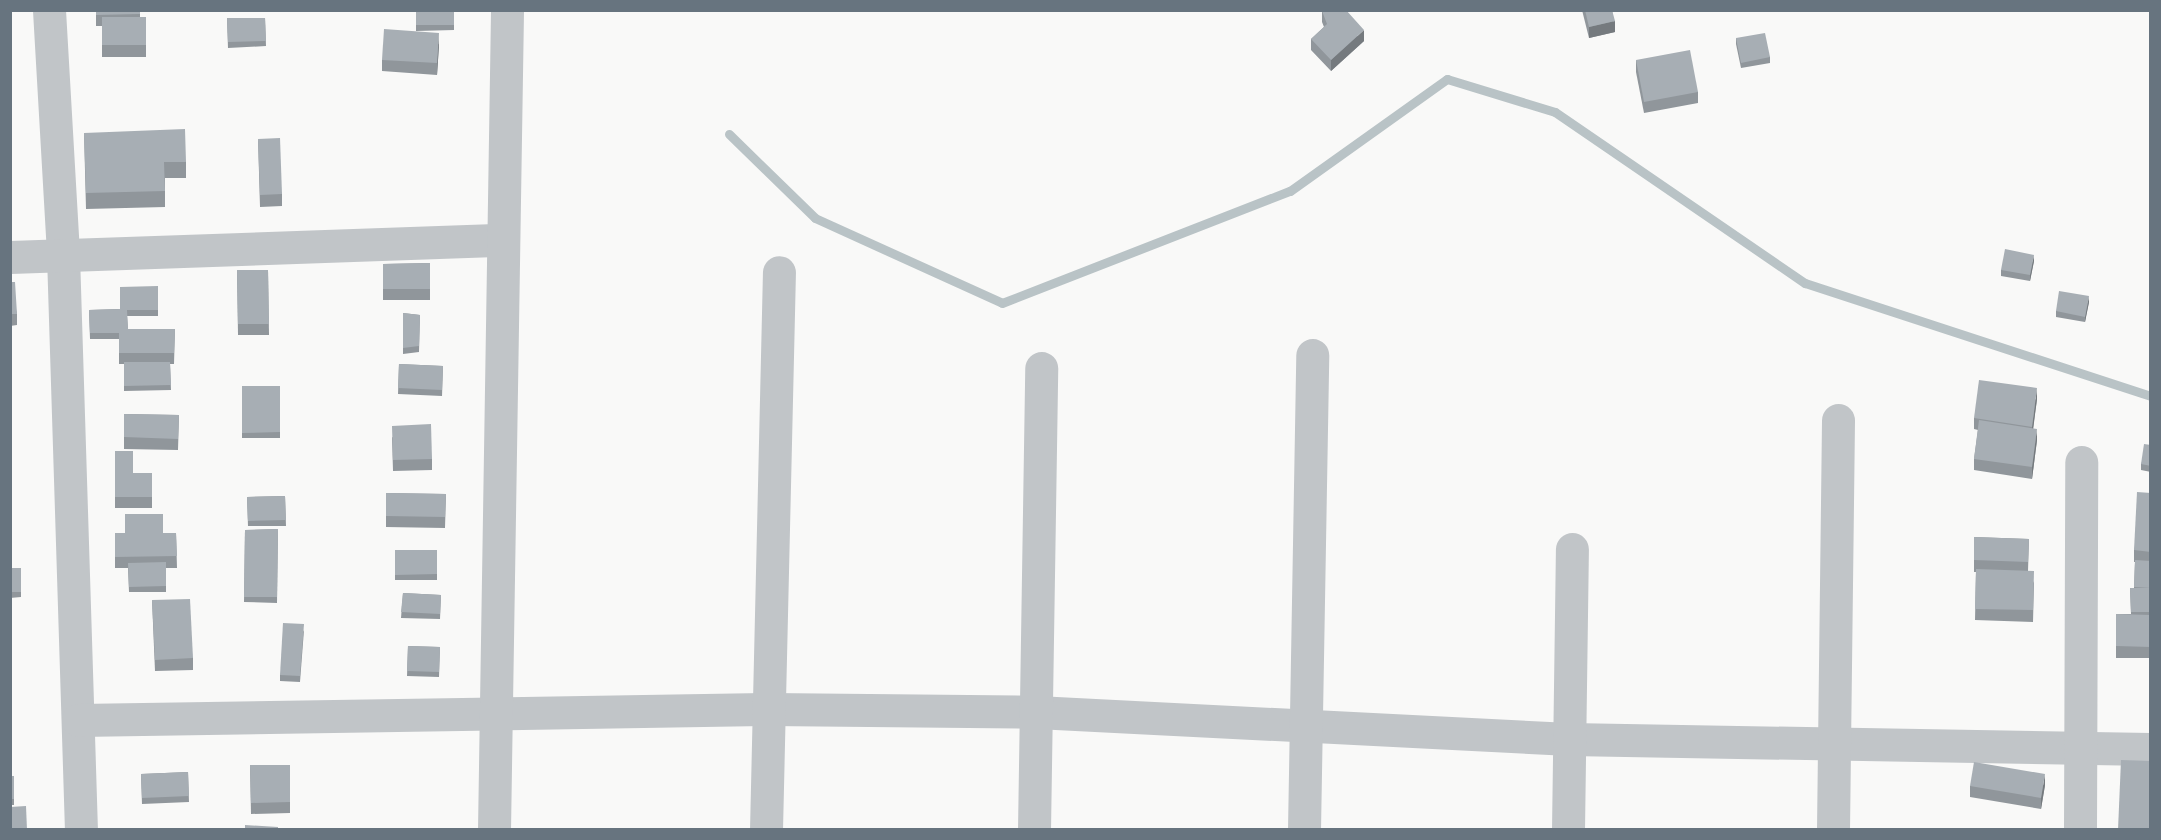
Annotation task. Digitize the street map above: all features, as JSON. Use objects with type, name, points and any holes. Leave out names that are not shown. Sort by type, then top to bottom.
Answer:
[{"type":"street","points":[[49,10],[63,255],[81,830]]},
{"type":"street","points":[[494,830],[507,10]]},
{"type":"street","points":[[10,258],[503,240]]},
{"type":"street","points":[[766,830],[779,272]]},
{"type":"street","points":[[1304,830],[1312,355]]},
{"type":"street","points":[[1034,830],[1041,368]]},
{"type":"street","points":[[1833,830],[1837,746],[1838,420]]},
{"type":"street","points":[[2080,830],[2081,462]]},
{"type":"street","points":[[1568,830],[1572,549]]},
{"type":"street","points":[[78,720],[769,709],[1036,712],[1569,739],[1837,746],[2080,746],[2151,749]]},
{"type":"building","points":[[96,10],[140,10],[140,14],[96,15]]},
{"type":"building","points":[[416,10],[454,10],[454,25],[416,25]]},
{"type":"building","points":[[1323,10],[1346,10],[1364,30],[1331,60],[1311,39],[1327,24]]},
{"type":"building","points":[[1585,10],[1612,10],[1615,21],[1589,27]]},
{"type":"building","points":[[102,17],[146,17],[146,45],[102,45]]},
{"type":"building","points":[[227,18],[265,18],[266,41],[228,42]]},
{"type":"building","points":[[384,29],[439,33],[437,63],[382,60]]},
{"type":"building","points":[[1765,33],[1770,57],[1741,63],[1736,38]]},
{"type":"building","points":[[1690,50],[1698,92],[1644,102],[1636,60]]},
{"type":"building","points":[[185,129],[186,162],[164,162],[165,191],[86,193],[84,133]]},
{"type":"building","points":[[280,138],[282,194],[260,195],[258,139]]},
{"type":"building","points":[[2005,249],[2034,255],[2030,275],[2001,270]]},
{"type":"building","points":[[430,263],[430,289],[383,289],[383,264]]},
{"type":"building","points":[[237,270],[268,270],[269,324],[238,324]]},
{"type":"building","points":[[10,282],[15,282],[17,314],[10,314]]},
{"type":"building","points":[[158,286],[158,310],[127,310],[128,329],[119,329],[119,333],[90,333],[89,310],[120,309],[120,287]]},
{"type":"building","points":[[2059,291],[2089,296],[2085,317],[2056,311]]},
{"type":"building","points":[[403,313],[420,315],[419,346],[403,348]]},
{"type":"building","points":[[119,329],[175,329],[174,353],[119,353]]},
{"type":"building","points":[[124,362],[170,362],[171,385],[124,386]]},
{"type":"building","points":[[399,364],[443,366],[442,390],[398,388]]},
{"type":"building","points":[[1979,380],[2037,388],[2032,427],[1974,418]]},
{"type":"building","points":[[242,386],[280,386],[280,432],[242,433]]},
{"type":"building","points":[[124,414],[179,415],[178,439],[124,437]]},
{"type":"building","points":[[1979,420],[2037,429],[2032,467],[1974,459]]},
{"type":"building","points":[[431,424],[432,459],[393,460],[392,426]]},
{"type":"building","points":[[2144,444],[2151,445],[2151,466],[2141,464]]},
{"type":"building","points":[[115,451],[133,451],[133,473],[152,473],[152,497],[115,497]]},
{"type":"building","points":[[2137,492],[2151,493],[2151,552],[2134,550]]},
{"type":"building","points":[[386,493],[446,494],[445,517],[386,516]]},
{"type":"building","points":[[285,496],[286,520],[248,521],[247,497]]},
{"type":"building","points":[[125,514],[163,514],[163,533],[125,533]]},
{"type":"building","points":[[278,529],[277,597],[244,597],[245,530]]},
{"type":"building","points":[[115,533],[176,533],[177,556],[115,557]]},
{"type":"building","points":[[1974,537],[2029,539],[2028,562],[1974,560]]},
{"type":"building","points":[[395,550],[437,550],[437,574],[395,575]]},
{"type":"building","points":[[2135,560],[2151,561],[2151,588],[2134,587]]},
{"type":"building","points":[[166,562],[166,586],[129,587],[128,563]]},
{"type":"building","points":[[10,568],[21,568],[21,592],[10,592]]},
{"type":"building","points":[[1976,569],[2034,571],[2033,610],[1975,609]]},
{"type":"building","points":[[2130,588],[2151,588],[2151,612],[2131,612]]},
{"type":"building","points":[[403,593],[441,595],[440,614],[401,612]]},
{"type":"building","points":[[190,599],[193,658],[155,660],[152,600]]},
{"type":"building","points":[[2116,614],[2151,615],[2151,647],[2116,646]]},
{"type":"building","points":[[283,623],[304,624],[300,676],[280,675]]},
{"type":"building","points":[[408,646],[440,647],[439,672],[407,671]]},
{"type":"building","points":[[2121,760],[2151,761],[2151,830],[2118,830]]},
{"type":"building","points":[[1974,762],[2045,774],[2041,798],[1970,786]]},
{"type":"building","points":[[250,765],[290,765],[290,802],[251,803]]},
{"type":"building","points":[[188,772],[189,796],[142,798],[141,774]]},
{"type":"building","points":[[10,776],[14,776],[14,799],[10,799]]},
{"type":"building","points":[[26,806],[27,830],[10,830],[10,807]]},
{"type":"building","points":[[245,825],[278,827],[278,830],[245,830]]},
{"type":"waterway","points":[[729,134],[815,218],[1002,303],[1290,191],[1447,79],[1555,112],[1805,283],[2150,396]]}]
